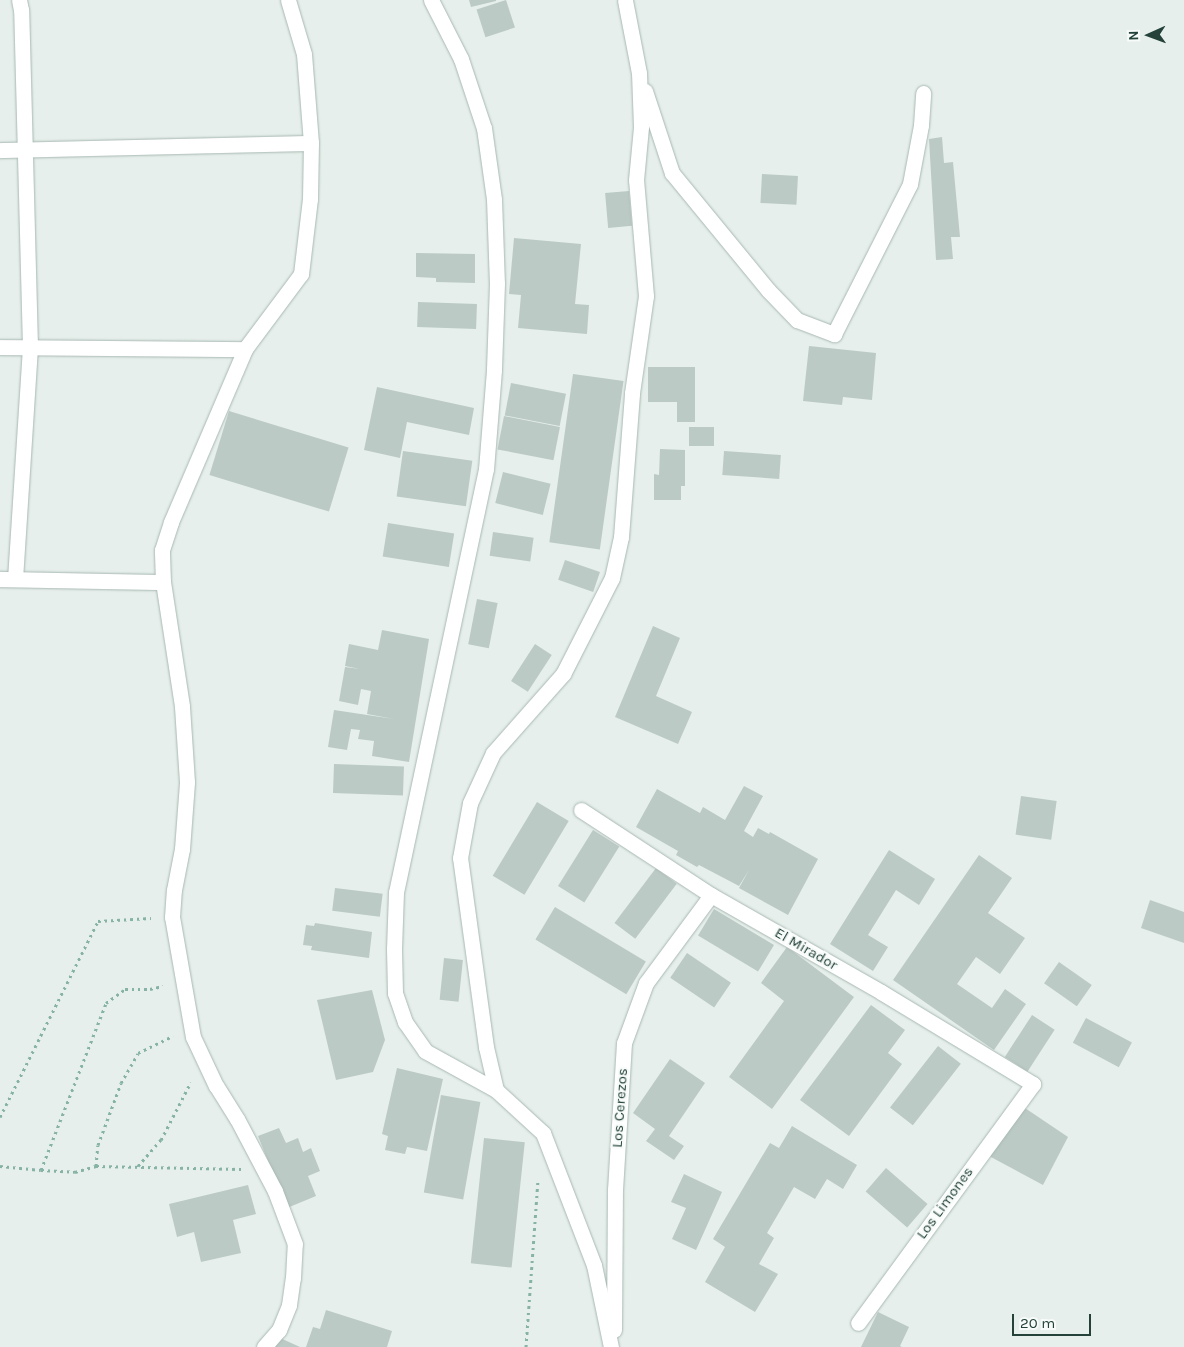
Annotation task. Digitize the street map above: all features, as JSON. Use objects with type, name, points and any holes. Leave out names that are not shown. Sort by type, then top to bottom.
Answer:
[{"type":"street","points":[[19,0],[30,347],[7,579],[164,582]]},
{"type":"street","points":[[264,1347],[279,1330],[289,1305],[295,1244],[274,1191],[211,1075],[193,1037],[172,917],[174,890],[182,849],[187,782],[182,706],[164,582],[162,550],[171,522],[245,349],[301,274],[310,199],[311,144],[304,54],[288,0]]},
{"type":"street","points":[[431,0],[461,59],[484,128],[494,198],[497,283],[494,370],[486,469],[396,892],[395,993],[404,1022],[425,1051],[496,1090],[543,1133],[594,1265],[612,1347]]},
{"type":"street","points":[[625,0],[639,73],[672,172],[768,290],[797,320],[834,334],[910,184],[921,125],[923,93]]},
{"type":"street","points":[[496,1090],[486,1047],[460,858],[470,803],[493,753],[563,674],[612,578],[621,537],[632,393],[646,296],[636,180],[641,127],[639,73]]},
{"type":"street","points":[[0,150],[311,144]]},
{"type":"street","points":[[0,347],[245,349]]},
{"type":"street","name":"El Mirador","points":[[581,810],[711,895],[881,992],[1033,1084]]},
{"type":"street","name":"Los Cerezos","points":[[612,1347],[615,1190],[624,1043],[646,983],[711,895]]},
{"type":"street","name":"Los Limones","points":[[858,1323],[1033,1084]]},
{"type":"path","points":[[0,1118],[98,921],[172,917]]},
{"type":"path","points":[[41,1170],[106,1003],[125,989],[150,989],[183,980]]},
{"type":"path","points":[[96,1166],[98,1145],[121,1083],[138,1054],[172,1036],[193,1037]]},
{"type":"path","points":[[138,1166],[160,1140],[196,1073],[211,1075]]},
{"type":"path","points":[[0,1166],[75,1172],[96,1166],[200,1167],[264,1171]]},
{"type":"path","points":[[526,1347],[539,1172]]},
{"type":"building","points":[[469,0],[496,0],[496,1],[471,7]]},
{"type":"building","points":[[506,0],[515,28],[485,37],[477,10]]},
{"type":"building","points":[[942,137],[944,163],[953,162],[960,237],[951,237],[953,259],[936,260],[929,139]]},
{"type":"building","points":[[762,174],[798,176],[796,205],[760,203]]},
{"type":"building","points":[[629,191],[632,226],[608,228],[605,193]]},
{"type":"building","points":[[514,238],[581,244],[575,304],[589,305],[587,334],[518,328],[521,295],[509,294]]},
{"type":"building","points":[[416,253],[475,254],[475,283],[436,282],[436,278],[416,277]]},
{"type":"building","points":[[418,302],[477,304],[476,329],[417,327]]},
{"type":"building","points":[[809,346],[876,353],[872,400],[843,397],[842,405],[803,401]]},
{"type":"building","points":[[648,367],[695,367],[695,422],[677,422],[677,402],[648,402]]},
{"type":"building","points":[[573,374],[624,381],[600,549],[549,542]]},
{"type":"building","points":[[511,383],[566,394],[560,426],[505,415]]},
{"type":"building","points":[[377,387],[474,408],[469,435],[407,422],[400,458],[364,450]]},
{"type":"building","points":[[229,411],[349,448],[329,512],[209,475]]},
{"type":"building","points":[[504,416],[560,427],[553,460],[498,449]]},
{"type":"building","points":[[689,427],[714,427],[714,446],[689,446]]},
{"type":"building","points":[[660,449],[685,450],[685,486],[681,486],[681,500],[654,500],[654,474],[659,475]]},
{"type":"building","points":[[403,451],[472,461],[466,506],[397,497]]},
{"type":"building","points":[[724,451],[781,455],[779,479],[722,475]]},
{"type":"building","points":[[503,472],[551,484],[543,515],[495,503]]},
{"type":"building","points":[[388,523],[454,533],[449,567],[383,557]]},
{"type":"building","points":[[493,532],[534,538],[530,561],[490,556]]},
{"type":"building","points":[[565,560],[600,572],[593,592],[558,580]]},
{"type":"building","points":[[477,599],[498,603],[489,648],[468,644]]},
{"type":"building","points":[[653,626],[680,638],[656,696],[692,712],[678,744],[615,717]]},
{"type":"building","points":[[382,630],[429,639],[409,762],[372,756],[374,741],[358,739],[360,730],[351,729],[347,750],[328,747],[334,710],[394,719],[367,714],[371,691],[361,689],[358,705],[339,701],[345,667],[360,669],[345,666],[349,644],[378,650]]},
{"type":"building","points":[[535,644],[552,655],[528,692],[511,681]]},
{"type":"building","points":[[334,764],[404,766],[403,795],[333,793]]},
{"type":"building","points":[[744,786],[763,796],[744,831],[753,837],[758,828],[769,834],[770,832],[818,859],[788,915],[739,888],[749,870],[739,886],[676,855],[678,851],[636,827],[657,789],[700,813],[703,807],[725,820]]},
{"type":"building","points":[[1021,796],[1057,801],[1051,840],[1016,835]]},
{"type":"building","points":[[537,802],[569,821],[524,895],[493,876]]},
{"type":"building","points":[[593,830],[619,846],[584,902],[558,886]]},
{"type":"building","points":[[889,850],[935,879],[919,905],[896,890],[868,935],[888,947],[873,971],[830,944]]},
{"type":"building","points":[[979,855],[1012,878],[988,913],[1025,938],[1000,974],[976,957],[957,984],[992,1008],[1005,989],[1026,1004],[994,1050],[893,980]]},
{"type":"building","points":[[656,868],[677,884],[635,939],[614,923]]},
{"type":"building","points":[[335,888],[383,894],[380,917],[332,911]]},
{"type":"building","points":[[1150,900],[1184,912],[1184,943],[1141,928]]},
{"type":"building","points":[[555,907],[646,962],[626,994],[535,940]]},
{"type":"building","points":[[714,909],[774,945],[758,972],[698,936]]},
{"type":"building","points":[[315,923],[372,932],[369,958],[311,950],[312,946],[303,945],[306,925],[314,926]]},
{"type":"building","points":[[787,947],[854,997],[772,1109],[729,1077],[784,1001],[761,983]]},
{"type":"building","points":[[687,953],[731,983],[714,1008],[670,978]]},
{"type":"building","points":[[444,958],[463,960],[459,1002],[440,1000]]},
{"type":"building","points":[[1059,962],[1092,985],[1077,1006],[1044,983]]},
{"type":"building","points":[[372,990],[385,1040],[373,1072],[336,1080],[317,1000]]},
{"type":"building","points":[[871,1005],[905,1030],[888,1053],[902,1064],[849,1136],[800,1100]]},
{"type":"building","points":[[1032,1015],[1055,1030],[1027,1072],[1005,1057]]},
{"type":"building","points":[[1086,1018],[1132,1042],[1119,1067],[1073,1043]]},
{"type":"building","points":[[938,1046],[961,1064],[913,1125],[890,1107]]},
{"type":"building","points":[[670,1059],[705,1083],[669,1136],[684,1146],[674,1160],[646,1141],[655,1129],[633,1113]]},
{"type":"building","points":[[397,1068],[443,1079],[427,1151],[407,1147],[405,1154],[385,1150],[388,1136],[382,1134]]},
{"type":"building","points":[[441,1095],[480,1102],[463,1199],[424,1192]]},
{"type":"building","points":[[1022,1106],[1068,1137],[1043,1185],[989,1156]]},
{"type":"building","points":[[792,1126],[857,1165],[843,1189],[827,1179],[815,1199],[794,1187],[767,1233],[774,1238],[759,1264],[778,1274],[755,1312],[705,1282],[725,1247],[713,1239],[770,1143],[779,1148]]},
{"type":"building","points":[[279,1128],[286,1143],[298,1138],[303,1152],[311,1148],[320,1171],[308,1176],[316,1196],[287,1208],[258,1136]]},
{"type":"building","points":[[484,1138],[525,1142],[512,1268],[471,1263]]},
{"type":"building","points":[[886,1168],[928,1204],[907,1227],[866,1191]]},
{"type":"building","points":[[684,1174],[722,1192],[696,1250],[672,1239],[686,1208],[671,1202]]},
{"type":"building","points":[[248,1185],[256,1214],[233,1220],[241,1253],[201,1262],[194,1232],[177,1237],[169,1204]]},
{"type":"building","points":[[326,1310],[392,1331],[387,1347],[306,1347],[313,1327],[320,1329]]},
{"type":"building","points":[[878,1312],[909,1327],[900,1346],[902,1347],[861,1347]]},
{"type":"building","points":[[278,1337],[300,1347],[274,1347]]}]
